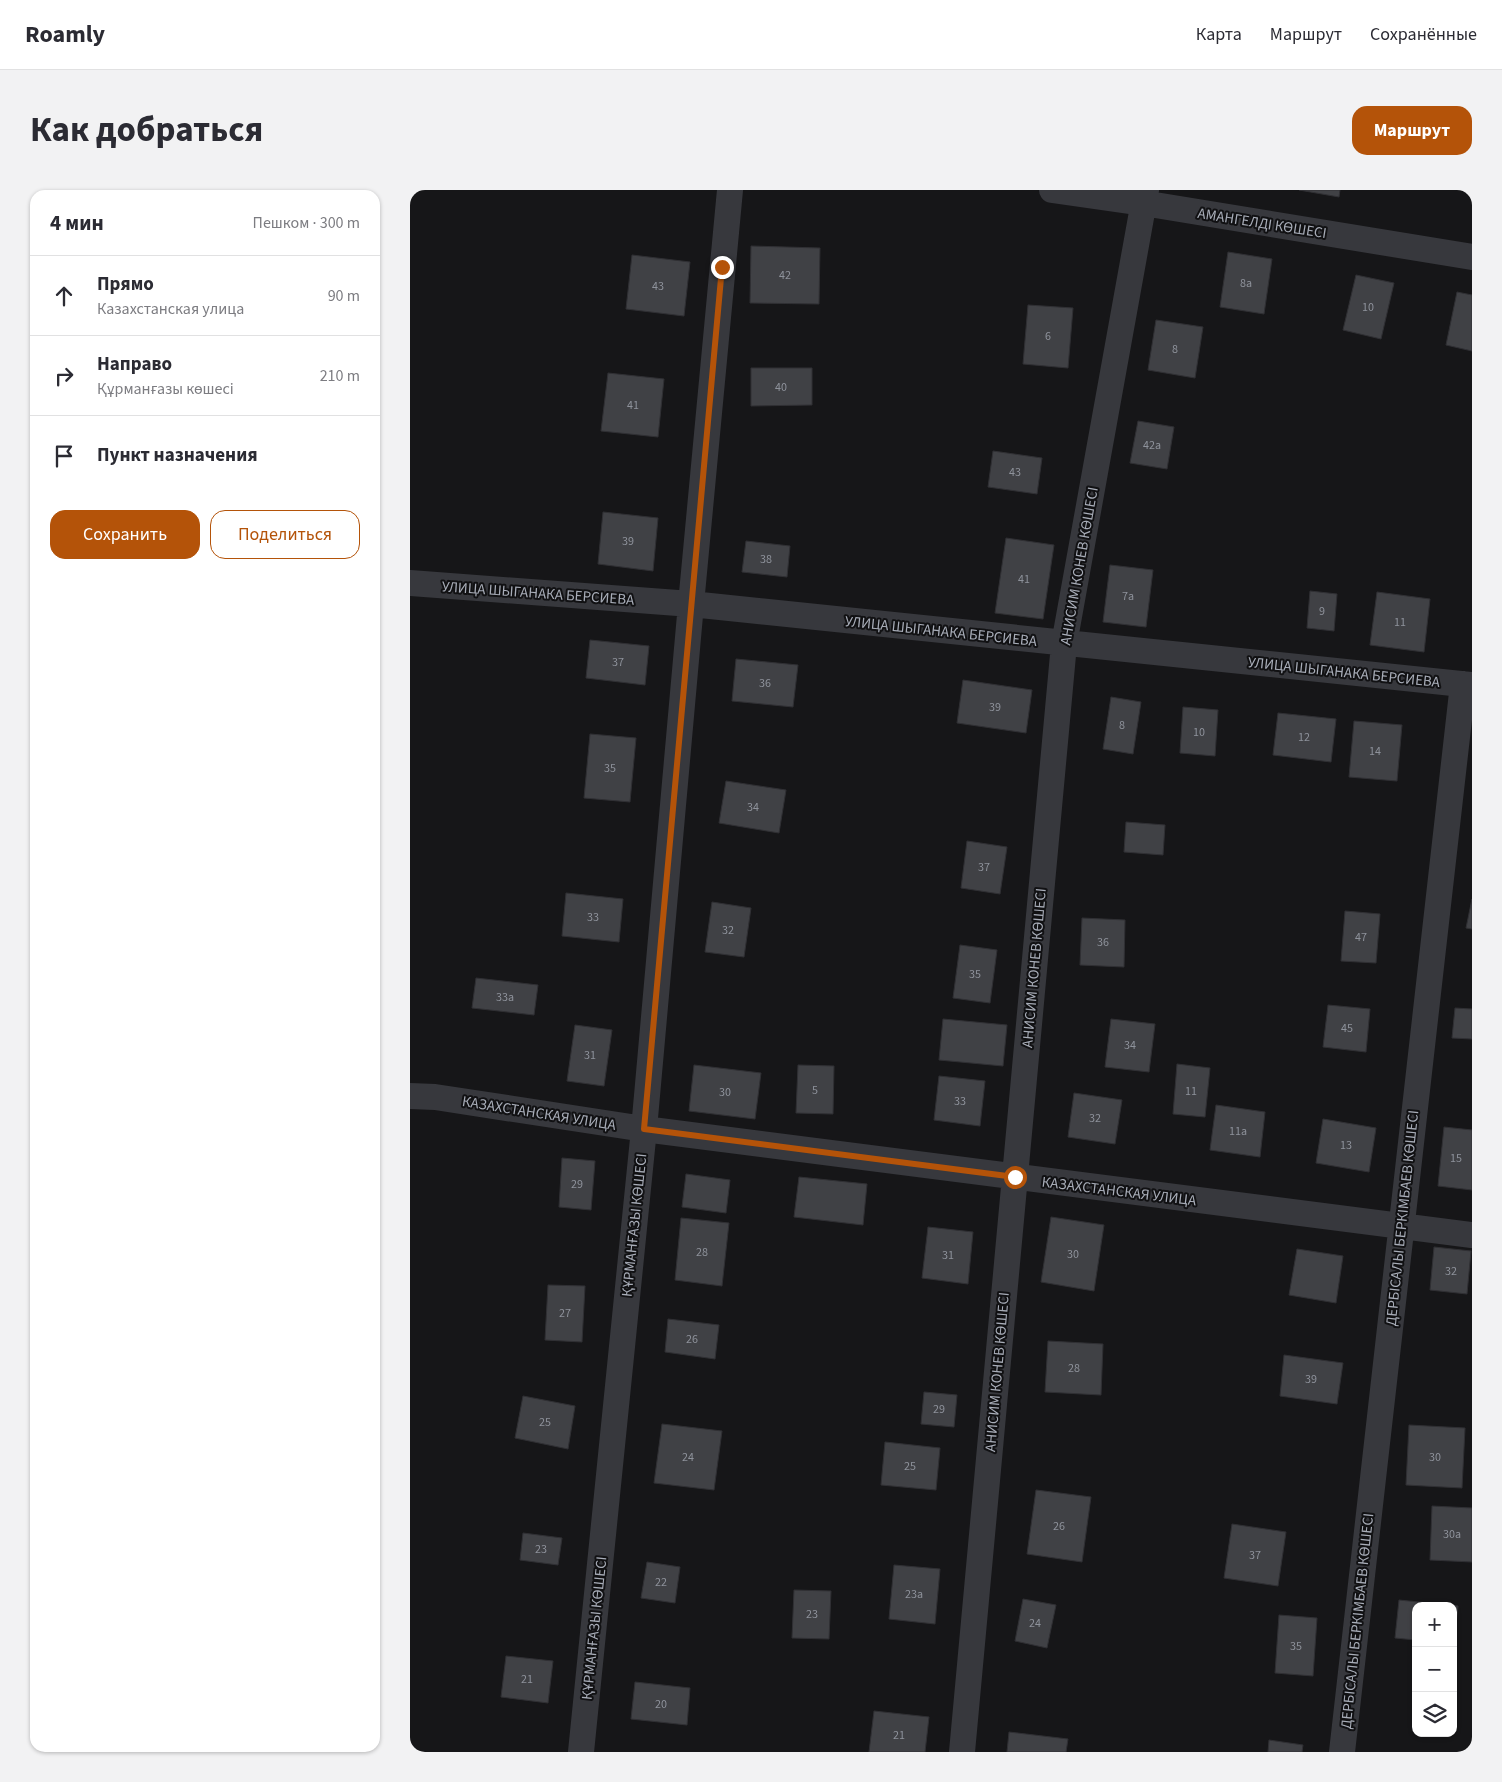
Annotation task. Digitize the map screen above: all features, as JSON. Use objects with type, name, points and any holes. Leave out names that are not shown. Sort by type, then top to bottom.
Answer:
[{"type":"street","name":"ҚҰРМАНҒАЗЫ КӨШЕСІ","points":[[581,1752],[644,1129],[730,190]]},
{"type":"street","name":"АМАНГЕЛДІ КӨШЕСІ","points":[[1052,190],[1144,197],[1472,257]]},
{"type":"street","name":"АНИСИМ КОНЕВ КӨШЕСІ","points":[[962,1752],[1064,644],[1144,197]]},
{"type":"street","name":"УЛИЦА ШЫГАНАКА БЕРСИЕВА","points":[[410,583],[691,604],[1467,685]]},
{"type":"street","name":"ДЕРБІСАЛЫ БЕРКІМБАЕВ КӨШЕСІ","points":[[1342,1752],[1401,1227],[1467,685]]},
{"type":"street","name":"КАЗАХСТАНСКАЯ УЛИЦА","points":[[410,1096],[435,1097],[644,1129],[1472,1235]]},
{"type":"building","points":[[1299,190],[1340,190],[1339,197]]},
{"type":"building","points":[[751,246],[820,248],[819,304],[750,303]]},
{"type":"building","points":[[1228,252],[1272,259],[1264,314],[1220,307]]},
{"type":"building","points":[[632,255],[690,262],[684,316],[626,309]]},
{"type":"building","points":[[1356,275],[1394,283],[1381,339],[1343,330]]},
{"type":"building","points":[[1457,292],[1472,295],[1472,351],[1446,345]]},
{"type":"building","points":[[1028,305],[1073,308],[1068,368],[1023,364]]},
{"type":"building","points":[[1156,320],[1203,327],[1195,378],[1148,370]]},
{"type":"building","points":[[751,368],[812,368],[812,405],[751,406]]},
{"type":"building","points":[[608,373],[664,379],[658,437],[601,431]]},
{"type":"building","points":[[1138,421],[1174,427],[1167,469],[1130,463]]},
{"type":"building","points":[[993,451],[1042,458],[1037,494],[988,487]]},
{"type":"building","points":[[603,512],[658,518],[653,571],[598,564]]},
{"type":"building","points":[[1006,538],[1054,545],[1043,619],[995,613]]},
{"type":"building","points":[[746,541],[790,546],[787,577],[742,572]]},
{"type":"building","points":[[1110,565],[1153,570],[1146,627],[1103,622]]},
{"type":"building","points":[[1310,591],[1337,594],[1334,631],[1307,628]]},
{"type":"building","points":[[1377,592],[1430,599],[1424,652],[1370,645]]},
{"type":"building","points":[[590,640],[649,646],[645,685],[586,678]]},
{"type":"building","points":[[736,659],[798,665],[793,707],[732,701]]},
{"type":"building","points":[[963,680],[1032,690],[1026,733],[957,723]]},
{"type":"building","points":[[1111,697],[1141,702],[1133,754],[1103,749]]},
{"type":"building","points":[[1183,707],[1218,710],[1215,756],[1180,753]]},
{"type":"building","points":[[1278,713],[1336,719],[1331,762],[1273,755]]},
{"type":"building","points":[[1354,721],[1402,725],[1397,781],[1349,777]]},
{"type":"building","points":[[590,734],[636,738],[630,802],[584,798]]},
{"type":"building","points":[[726,781],[786,790],[779,833],[719,823]]},
{"type":"building","points":[[1126,822],[1165,825],[1163,855],[1124,852]]},
{"type":"building","points":[[967,841],[1007,847],[1000,894],[961,888]]},
{"type":"building","points":[[566,893],[623,899],[619,942],[562,936]]},
{"type":"building","points":[[1472,899],[1472,929],[1466,928]]},
{"type":"building","points":[[712,902],[751,908],[744,957],[705,952]]},
{"type":"building","points":[[1345,911],[1380,914],[1376,963],[1341,961]]},
{"type":"building","points":[[1082,918],[1125,920],[1124,967],[1080,965]]},
{"type":"building","points":[[960,945],[997,950],[990,1003],[953,998]]},
{"type":"building","points":[[476,978],[538,985],[534,1015],[472,1008]]},
{"type":"building","points":[[1328,1005],[1370,1009],[1366,1052],[1323,1047]]},
{"type":"building","points":[[1455,1008],[1472,1009],[1472,1039],[1452,1038]]},
{"type":"building","points":[[943,1019],[1007,1025],[1003,1066],[939,1060]]},
{"type":"building","points":[[1111,1019],[1155,1024],[1149,1072],[1105,1067]]},
{"type":"building","points":[[575,1025],[612,1030],[604,1086],[567,1081]]},
{"type":"building","points":[[1177,1064],[1210,1068],[1205,1117],[1173,1114]]},
{"type":"building","points":[[694,1065],[761,1073],[755,1119],[689,1111]]},
{"type":"building","points":[[798,1065],[834,1066],[833,1114],[796,1113]]},
{"type":"building","points":[[939,1076],[985,1081],[980,1126],[934,1120]]},
{"type":"building","points":[[1074,1093],[1122,1100],[1115,1144],[1068,1137]]},
{"type":"building","points":[[1216,1105],[1265,1112],[1260,1157],[1210,1150]]},
{"type":"building","points":[[1323,1119],[1376,1128],[1369,1172],[1316,1163]]},
{"type":"building","points":[[1444,1127],[1472,1130],[1472,1190],[1438,1186]]},
{"type":"building","points":[[562,1158],[595,1161],[591,1210],[559,1207]]},
{"type":"building","points":[[686,1174],[730,1180],[726,1213],[682,1207]]},
{"type":"building","points":[[799,1177],[867,1184],[863,1225],[794,1217]]},
{"type":"building","points":[[1051,1217],[1104,1225],[1094,1291],[1041,1282]]},
{"type":"building","points":[[681,1218],[729,1223],[722,1286],[675,1280]]},
{"type":"building","points":[[928,1227],[973,1232],[968,1284],[922,1278]]},
{"type":"building","points":[[1434,1247],[1471,1251],[1467,1294],[1430,1290]]},
{"type":"building","points":[[1297,1249],[1343,1256],[1336,1303],[1289,1295]]},
{"type":"building","points":[[548,1285],[585,1286],[582,1342],[545,1340]]},
{"type":"building","points":[[668,1319],[719,1325],[715,1359],[665,1352]]},
{"type":"building","points":[[1048,1341],[1103,1344],[1101,1395],[1045,1392]]},
{"type":"building","points":[[1284,1355],[1343,1363],[1337,1404],[1280,1396]]},
{"type":"building","points":[[924,1392],[957,1395],[954,1427],[921,1424]]},
{"type":"building","points":[[523,1396],[575,1406],[568,1449],[515,1438]]},
{"type":"building","points":[[662,1424],[722,1431],[714,1490],[654,1483]]},
{"type":"building","points":[[1409,1425],[1465,1428],[1462,1488],[1406,1485]]},
{"type":"building","points":[[885,1442],[940,1448],[936,1490],[881,1485]]},
{"type":"building","points":[[1036,1490],[1091,1497],[1082,1562],[1027,1554]]},
{"type":"building","points":[[1432,1506],[1472,1508],[1472,1562],[1430,1560]]},
{"type":"building","points":[[1232,1524],[1286,1532],[1278,1586],[1224,1578]]},
{"type":"building","points":[[523,1533],[562,1538],[558,1565],[520,1560]]},
{"type":"building","points":[[647,1562],[680,1567],[675,1603],[641,1598]]},
{"type":"building","points":[[894,1565],[940,1569],[935,1624],[889,1619]]},
{"type":"building","points":[[794,1590],[831,1591],[829,1639],[792,1638]]},
{"type":"building","points":[[1023,1599],[1056,1605],[1047,1648],[1015,1641]]},
{"type":"building","points":[[1399,1600],[1419,1602],[1412,1602],[1412,1640],[1395,1638]]},
{"type":"building","points":[[1279,1615],[1317,1618],[1313,1676],[1275,1673]]},
{"type":"building","points":[[506,1656],[553,1661],[548,1703],[501,1697]]},
{"type":"building","points":[[635,1682],[690,1688],[687,1725],[631,1719]]},
{"type":"building","points":[[874,1711],[929,1717],[925,1752],[869,1752]]},
{"type":"building","points":[[1009,1732],[1068,1739],[1066,1752],[1007,1752]]},
{"type":"building","points":[[1269,1740],[1303,1745],[1302,1752],[1268,1752]]},
{"type":"route","points":[[722,267],[644,1129],[1015,1177]]}]
